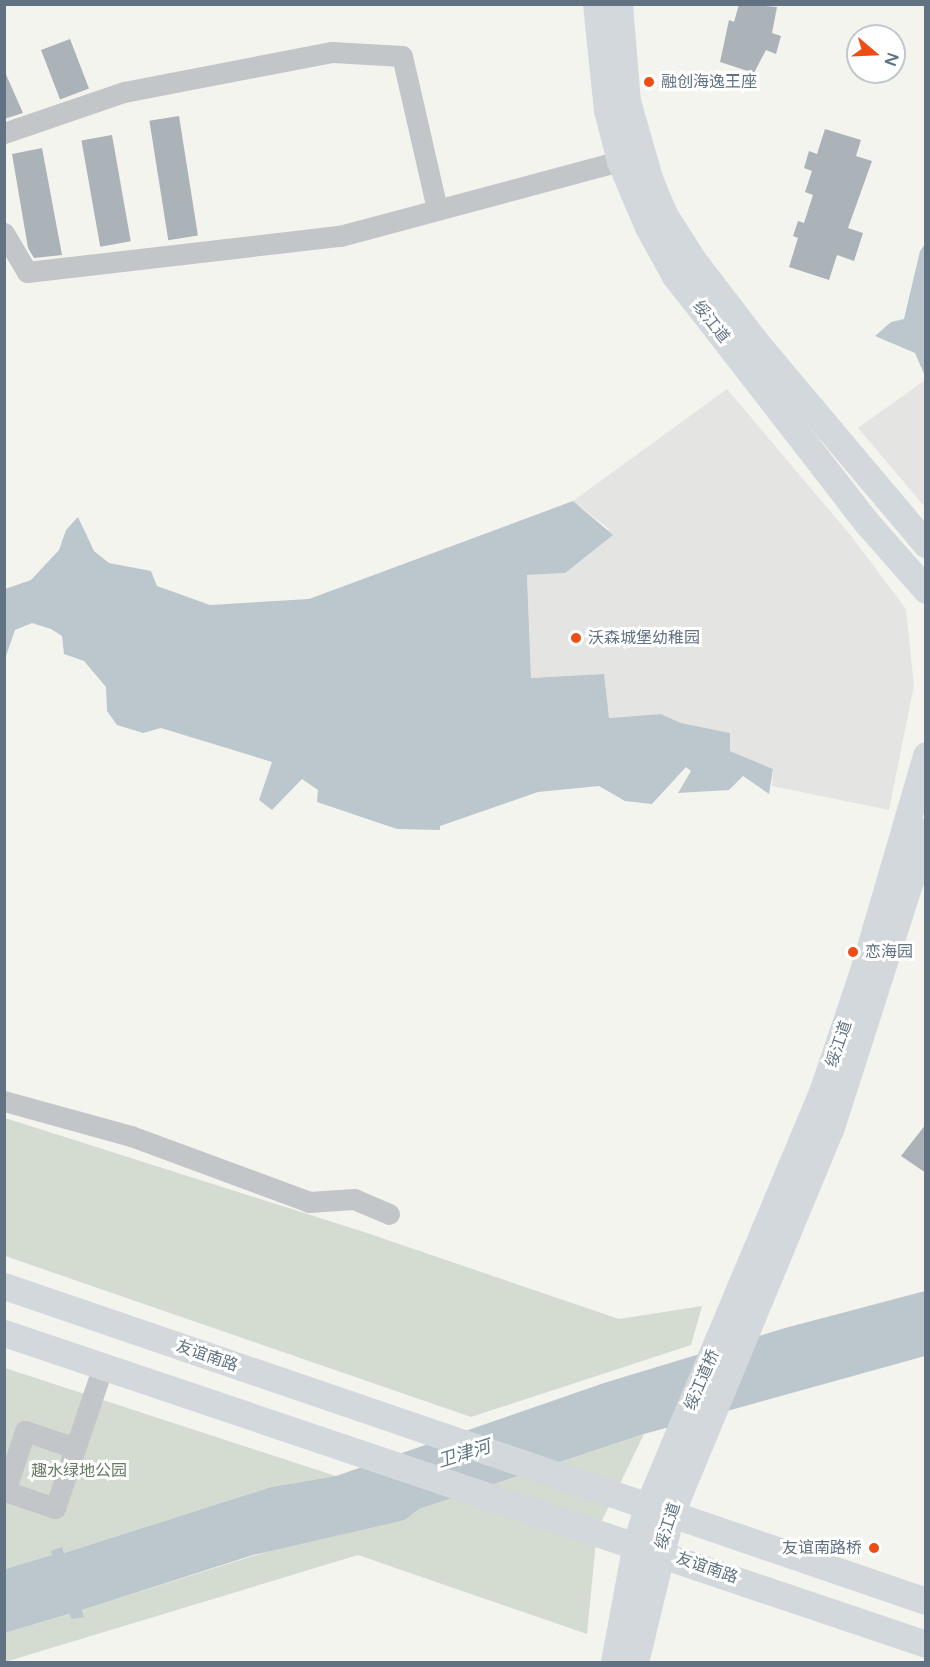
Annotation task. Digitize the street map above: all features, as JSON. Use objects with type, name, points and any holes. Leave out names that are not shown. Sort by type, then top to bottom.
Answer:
[{"type":"main road","name":"绥江道","points":[[596,4],[599,61],[620,161],[648,227],[675,276],[922,591]]},
{"type":"main road","name":"绥江道","points":[[619,4],[627,101],[650,181],[665,216],[693,260],[759,346],[926,544]]},
{"type":"main road","name":"绥江道","points":[[725,1324],[822,1092],[863,971],[926,754]]},
{"type":"main road","name":"绥江道","points":[[753,1318],[830,1130],[926,831]]},
{"type":"main road","name":"友谊南路","points":[[4,1286],[410,1427],[660,1509]]},
{"type":"main road","name":"绥江道桥","points":[[705,1428],[753,1318]]},
{"type":"main road","name":"绥江道桥","points":[[660,1509],[678,1437],[725,1324]]},
{"type":"main road","points":[[4,1333],[103,1366]]},
{"type":"main road","name":"友谊南路","points":[[103,1366],[488,1496],[648,1547],[926,1644]]},
{"type":"main road","name":"绥江道","points":[[614,1662],[660,1509],[705,1428]]},
{"type":"main road","points":[[705,1428],[695,1475],[698,1497],[711,1516],[747,1539]]},
{"type":"main road","points":[[660,1509],[926,1601]]},
{"type":"main road","points":[[660,1509],[696,1551],[732,1577]]},
{"type":"main road","name":"绥江道","points":[[635,1662],[648,1547]]},
{"type":"street","points":[[4,133],[135,89],[332,52],[402,56],[437,209]]},
{"type":"street","points":[[4,233],[27,272],[340,236],[620,161]]},
{"type":"street","points":[[4,1101],[131,1136],[309,1202],[354,1199],[389,1214]]},
{"type":"street","points":[[75,1448],[103,1366]]},
{"type":"shaded area","points":[[925,380],[925,507],[858,428]]},
{"type":"shaded area","points":[[727,389],[852,537],[906,609],[914,686],[889,810],[772,786],[773,769],[730,751],[729,733],[681,723],[661,714],[608,718],[604,675],[531,678],[527,575],[565,573],[609,529],[573,501]]},
{"type":"green space","points":[[5,1118],[364,1232],[619,1319],[702,1306],[691,1345],[471,1417],[5,1256]]},
{"type":"green space","name":"趣水绿地公园","points":[[5,1368],[336,1476],[271,1487],[64,1553],[62,1548],[53,1555],[5,1569]]},
{"type":"green space","points":[[644,1434],[597,1531],[587,1634],[358,1555],[5,1662],[5,1633],[70,1614],[84,1616],[82,1610],[294,1543],[405,1520],[419,1509]]},
{"type":"water","points":[[925,244],[925,376],[915,353],[875,336],[891,322],[904,319],[920,251]]},
{"type":"water","points":[[573,501],[613,535],[565,573],[527,575],[531,678],[604,674],[609,718],[661,714],[681,723],[730,733],[730,751],[773,769],[769,794],[743,776],[729,790],[678,793],[691,771],[686,767],[652,804],[625,801],[599,786],[538,792],[440,826],[440,830],[397,829],[317,802],[318,790],[302,779],[272,810],[259,800],[272,762],[161,728],[143,733],[117,725],[107,711],[106,687],[84,661],[64,654],[62,636],[51,629],[32,623],[15,630],[5,659],[5,589],[31,580],[59,550],[66,530],[78,517],[94,551],[109,563],[151,571],[157,586],[210,605],[309,599]]},
{"type":"water","name":"卫津河","points":[[925,1291],[925,1356],[644,1434],[419,1509],[405,1520],[253,1555],[82,1610],[84,1617],[72,1619],[69,1614],[5,1633],[5,1569],[52,1555],[51,1551],[62,1547],[64,1553],[271,1487],[336,1476],[604,1383],[785,1328]]},
{"type":"building","points":[[739,4],[777,7],[772,33],[781,36],[776,54],[766,50],[754,73],[720,62],[729,20],[734,22]]},
{"type":"building","points":[[70,39],[89,88],[60,100],[41,50]]},
{"type":"building","points":[[4,70],[23,113],[4,119]]},
{"type":"building","points":[[179,116],[198,236],[168,240],[149,121]]},
{"type":"building","points":[[825,129],[861,140],[856,156],[872,161],[848,228],[863,233],[854,261],[837,255],[829,280],[789,267],[798,238],[793,236],[798,221],[804,223],[813,195],[805,192],[812,171],[804,168],[809,151],[817,154]]},
{"type":"building","points":[[112,135],[131,241],[100,247],[81,140]]},
{"type":"building","points":[[42,148],[62,255],[34,258],[28,248],[12,154]]},
{"type":"building","points":[[926,1124],[926,1173],[901,1156]]},
{"type":"place","name":"融创海逸王座","points":[[649,82]]},
{"type":"place","name":"沃森城堡幼稚园","points":[[576,638]]},
{"type":"place","name":"恋海园","points":[[853,952]]},
{"type":"place","name":"友谊南路桥","points":[[874,1548]]}]
